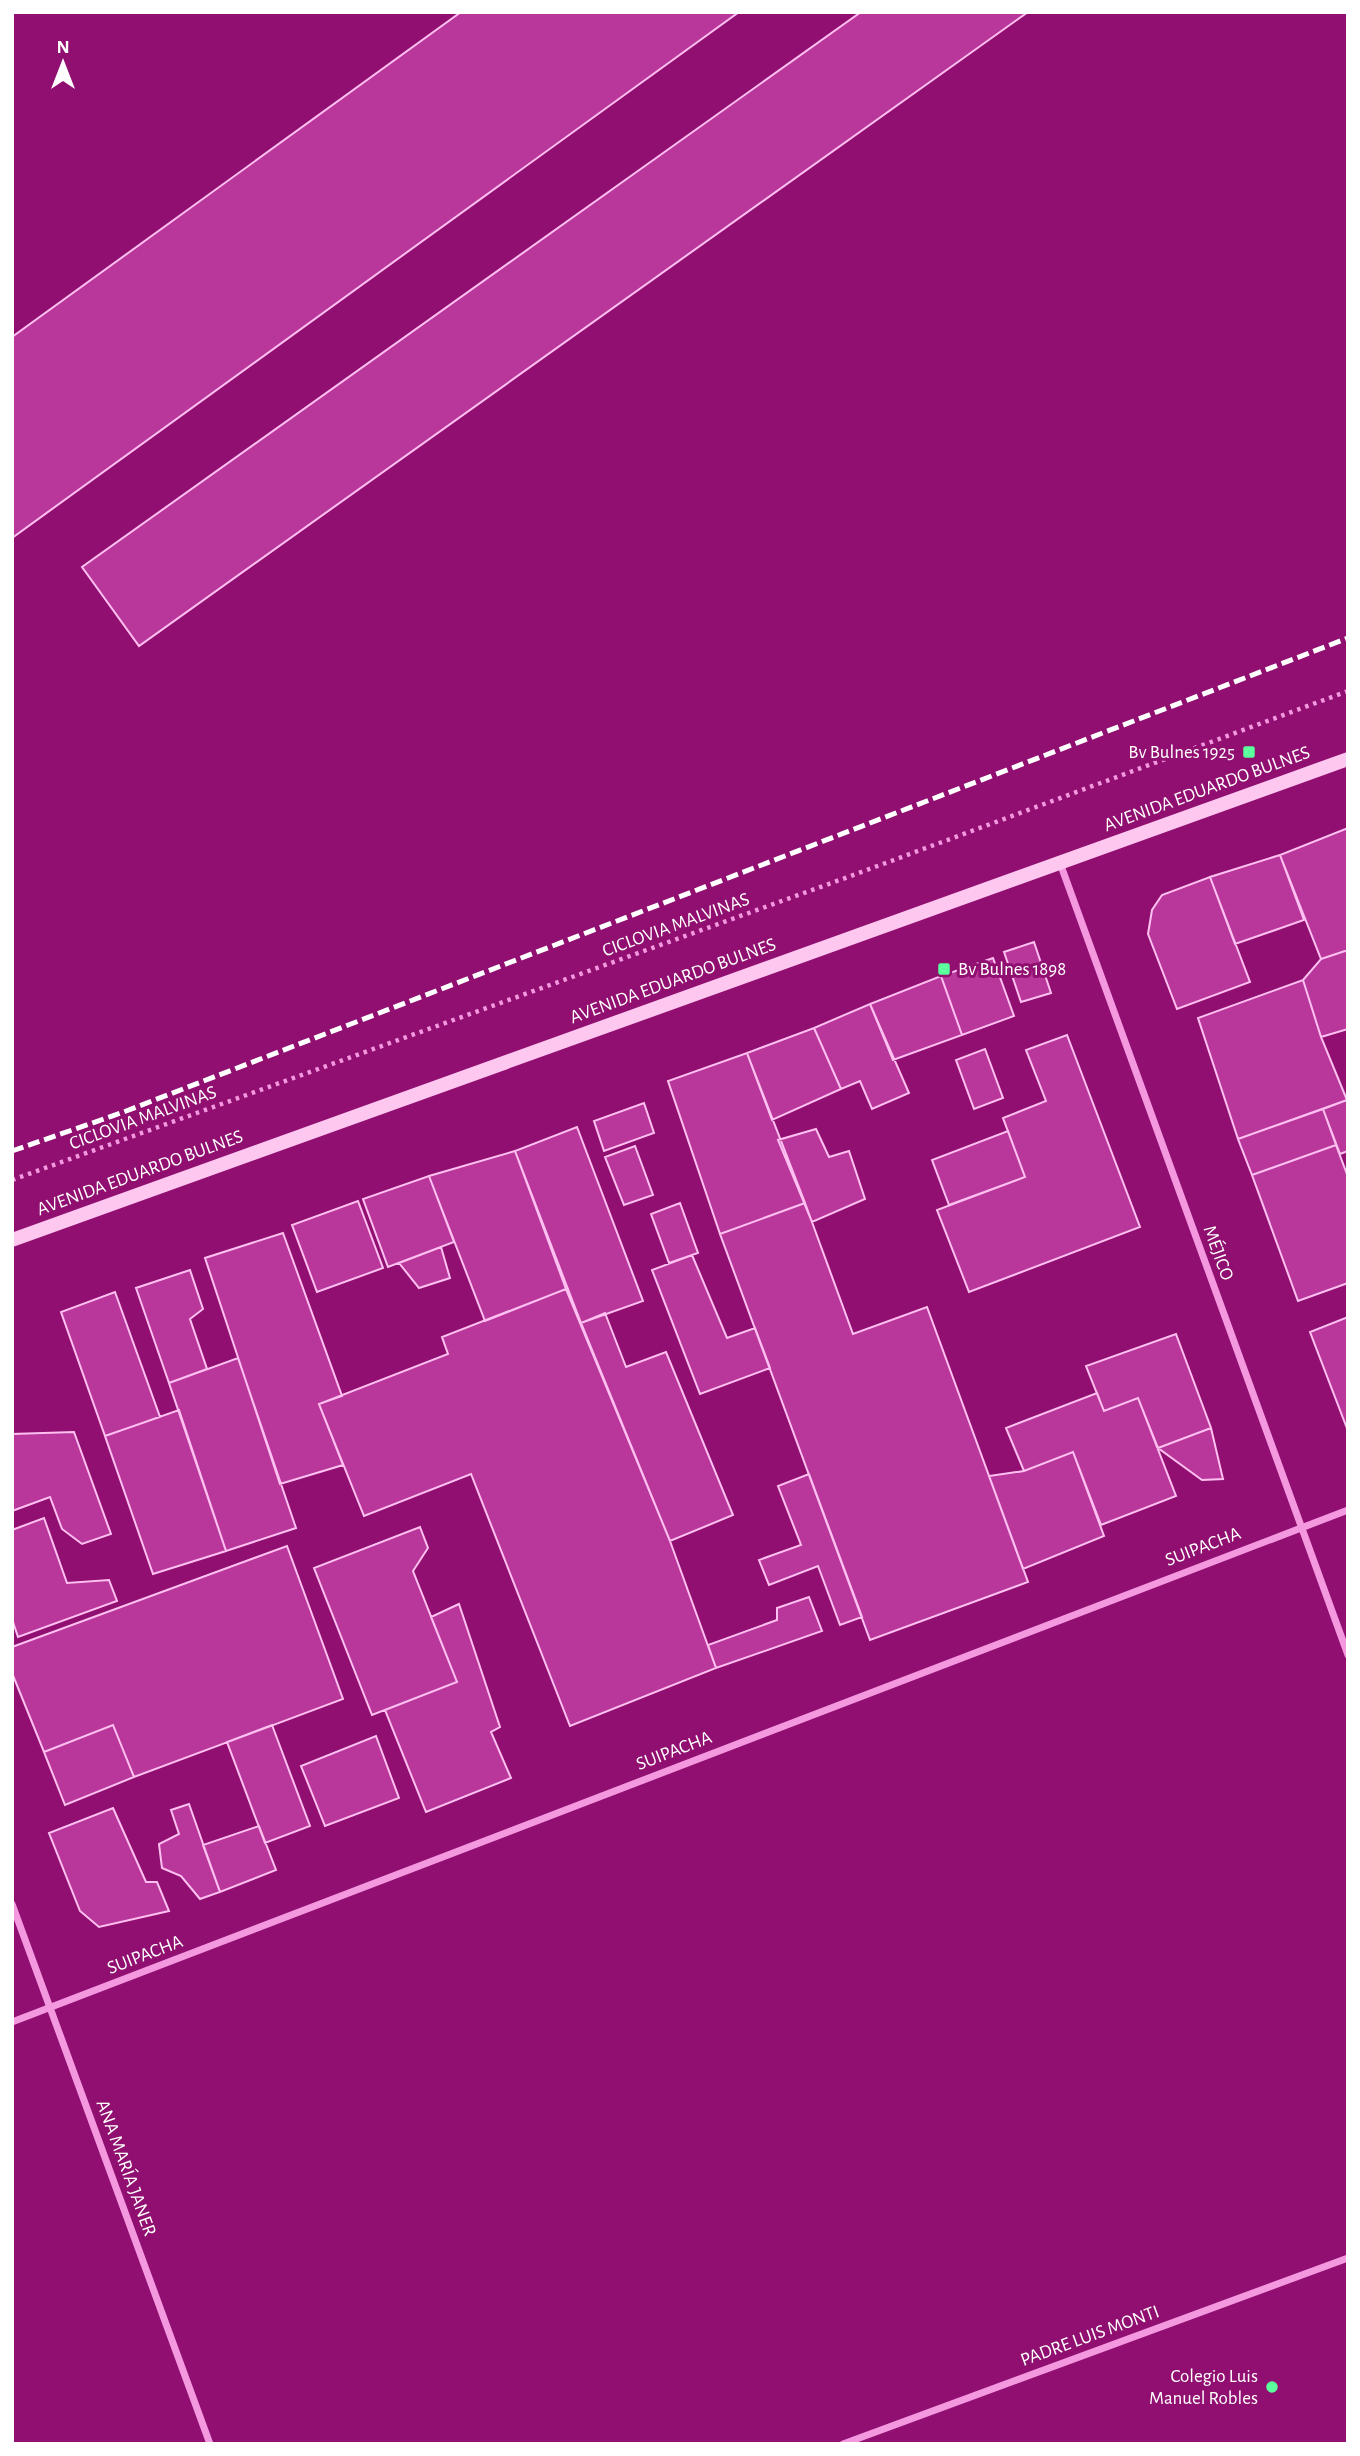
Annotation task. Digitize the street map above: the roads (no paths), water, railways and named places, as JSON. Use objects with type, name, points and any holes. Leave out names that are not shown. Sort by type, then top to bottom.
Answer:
[{"type":"main road","name":"AVENIDA EDUARDO BULNES","points":[[12,1240],[1348,759]]},
{"type":"street","name":"MÉJICO","points":[[1060,863],[1348,1655]]},
{"type":"street","name":"SUIPACHA","points":[[12,2022],[1348,1510]]},
{"type":"street","name":"ANA MARÍA JANER","points":[[12,1904],[211,2444]]},
{"type":"street","name":"PADRE LUIS MONTI","points":[[843,2444],[1348,2258]]},
{"type":"railway","points":[[12,1151],[121,1113],[1348,638]]},
{"type":"place","name":"Bv Bulnes 1925","points":[[1249,752]]},
{"type":"place","name":"Bv Bulnes 1898","points":[[944,969]]},
{"type":"place","name":"Colegio Luis Manuel Robles","points":[[1272,2387]]}]
